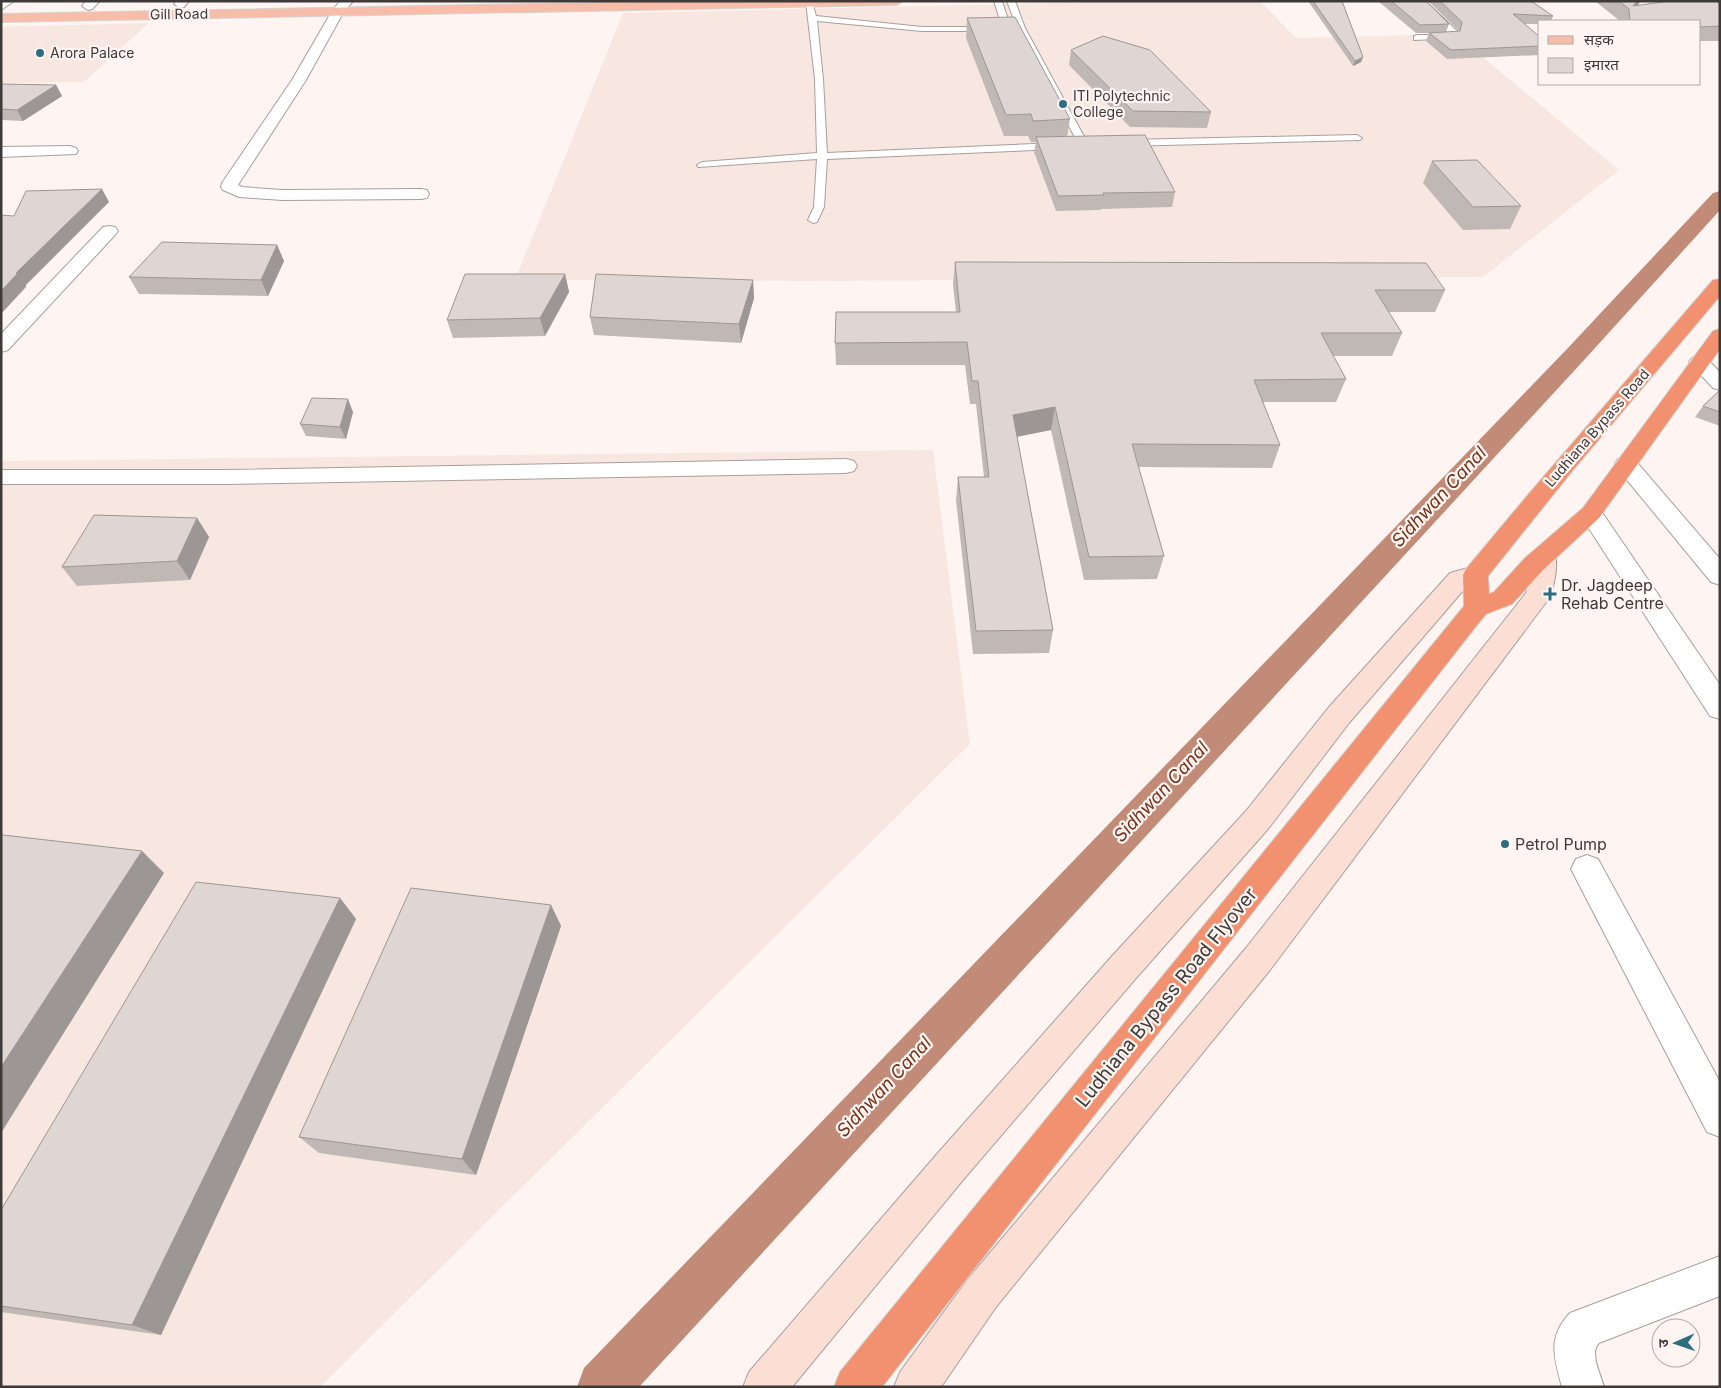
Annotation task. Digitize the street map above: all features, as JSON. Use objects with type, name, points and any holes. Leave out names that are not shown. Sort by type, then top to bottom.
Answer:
[{"type":"highway","name":"Ludhiana Bypass Road","points":[[1475,575],[1528,507],[1720,284]]},
{"type":"highway","points":[[1544,556],[1591,513],[1720,335]]},
{"type":"highway","name":"Ludhiana Bypass Road Flyover","points":[[855,1387],[1471,616],[1502,598],[1544,556]]},
{"type":"highway","points":[[1471,616],[1475,575]]},
{"type":"main road","name":"Gill Road","points":[[1,7],[91,3],[299,1]]},
{"type":"main road","name":"Gill Road","points":[[1,18],[342,6],[809,4],[897,1]]},
{"type":"street","points":[[1,7],[8,1]]},
{"type":"street","points":[[342,6],[299,80],[230,183],[230,187],[239,192],[282,195],[420,194]]},
{"type":"street","points":[[1,152],[70,152]]},
{"type":"street","points":[[1,346],[109,231]]},
{"type":"street","points":[[1699,362],[1720,384]]},
{"type":"street","points":[[1626,464],[1720,576]]},
{"type":"street","points":[[1,476],[225,477],[846,466]]},
{"type":"street","points":[[1591,513],[1720,708]]},
{"type":"street","points":[[915,1387],[982,1293],[1258,959],[1538,595],[1544,556]]},
{"type":"street","points":[[764,1387],[957,1159],[1131,959],[1257,820],[1339,715],[1459,579],[1475,575]]},
{"type":"street","points":[[1587,869],[1720,1119]]},
{"type":"street","points":[[1583,1387],[1574,1355],[1576,1337],[1585,1328],[1720,1276]]},
{"type":"lane","points":[[998,1],[1008,29]]},
{"type":"lane","points":[[1011,1],[1021,28],[1074,145]]},
{"type":"lane","points":[[1418,38],[1454,36],[1454,33],[1420,1]]},
{"type":"lane","points":[[809,4],[813,18],[819,79],[822,156],[819,207],[812,220]]},
{"type":"lane","points":[[813,18],[922,29],[1021,28]]},
{"type":"lane","points":[[702,165],[822,156],[1074,145],[1357,138]]},
{"type":"shaded area","name":"ITI Polytechnic College","points":[[1130,1],[1260,1],[1296,38],[1455,34],[1619,170],[1483,277],[825,281],[515,280],[623,13]]},
{"type":"shaded area","name":"Arora Palace","points":[[149,23],[84,82],[1,83],[1,27]]},
{"type":"shaded area","points":[[933,450],[970,744],[320,1387],[1,1387],[1,461]]},
{"type":"building","points":[[1313,1],[1342,1],[1363,57],[1355,61]]},
{"type":"building","points":[[1391,1],[1426,1],[1449,24],[1420,25]]},
{"type":"building","points":[[1440,1],[1531,1],[1553,16],[1513,14],[1538,35],[1538,46],[1451,50],[1429,33],[1460,31],[1462,22]]},
{"type":"building","points":[[1619,1],[1637,1],[1633,6],[1670,1],[1716,1],[1720,4],[1720,26],[1701,27],[1701,20],[1630,20],[1629,9]]},
{"type":"building","points":[[1015,17],[1070,119],[1033,121],[1031,114],[1006,115],[967,18]]},
{"type":"building","points":[[1103,36],[1150,50],[1211,112],[1133,111],[1071,50]]},
{"type":"building","points":[[1,84],[56,85],[17,110],[1,109]]},
{"type":"building","points":[[1145,135],[1175,192],[1058,196],[1036,137]]},
{"type":"building","points":[[1477,160],[1521,206],[1473,207],[1432,161]]},
{"type":"building","points":[[102,189],[16,273],[18,273],[1,291],[1,215],[14,216],[26,191]]},
{"type":"building","points":[[162,242],[277,245],[261,280],[129,277]]},
{"type":"building","points":[[955,262],[1426,263],[1445,290],[1375,290],[1402,333],[1321,333],[1346,379],[1254,380],[1280,445],[1132,444],[1164,556],[1089,557],[1055,407],[1013,415],[1053,630],[976,631],[958,477],[989,477],[978,381],[972,381],[967,342],[835,343],[836,312],[960,312]]},
{"type":"building","points":[[465,274],[565,274],[540,318],[447,320]]},
{"type":"building","points":[[596,274],[753,280],[739,324],[590,317]]},
{"type":"building","points":[[1720,390],[1720,412],[1703,406]]},
{"type":"building","points":[[312,398],[348,399],[340,427],[300,424]]},
{"type":"building","points":[[94,515],[197,518],[177,561],[62,567]]},
{"type":"building","points":[[3,835],[142,851],[1,1067],[1,837]]},
{"type":"building","points":[[196,882],[340,898],[132,1325],[1,1306],[1,1210]]},
{"type":"building","points":[[411,888],[551,905],[462,1159],[299,1137]]},
{"type":"waterway","name":"Sidhwan Canal","points":[[603,1387],[1576,354],[1720,197]]},
{"type":"place","name":"Arora Palace","points":[[40,53]]},
{"type":"place","name":"ITI Polytechnic College","points":[[1063,104]]},
{"type":"place","name":"Dr. Jagdeep Rehab Centre","points":[[1550,594]]},
{"type":"place","name":"Petrol Pump","points":[[1505,844]]}]
